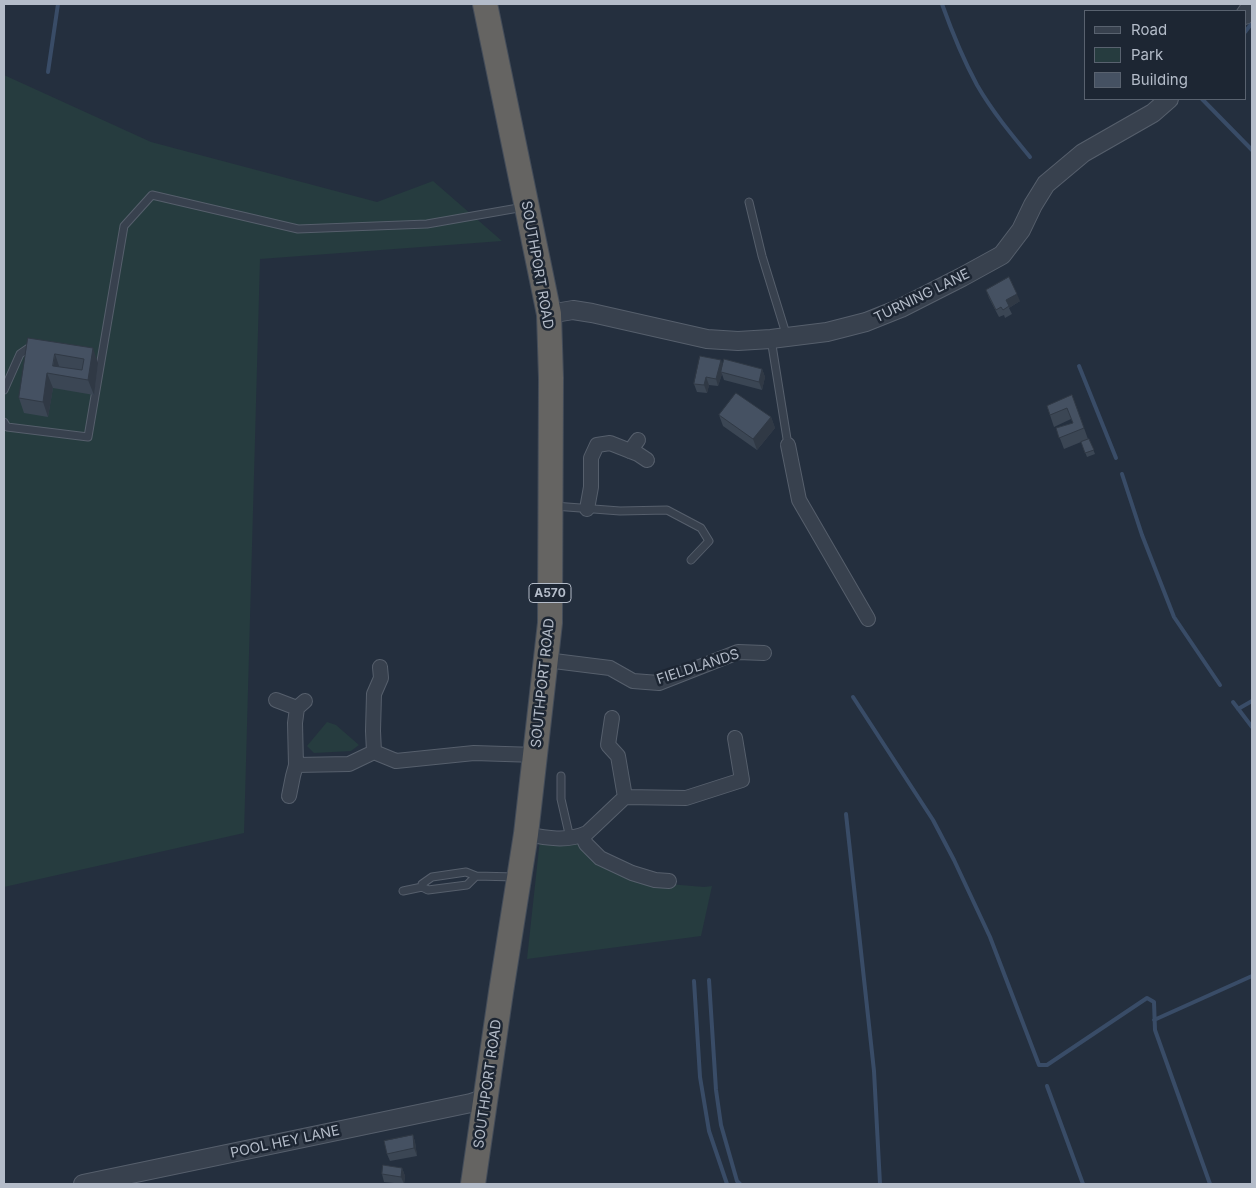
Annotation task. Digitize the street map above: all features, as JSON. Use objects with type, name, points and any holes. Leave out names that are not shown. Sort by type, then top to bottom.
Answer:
[{"type":"highway","name":"SOUTHPORT ROAD","points":[[473,1184],[526,834],[550,623],[551,378],[548,314],[485,4]]},
{"type":"street","name":"TURNING LANE","points":[[548,314],[573,310],[707,339],[738,341],[827,332],[866,322],[901,308],[1002,255],[1021,230],[1033,204],[1046,184],[1083,153],[1153,113],[1168,100]]},
{"type":"street","points":[[587,509],[591,487],[591,458],[597,444],[610,443],[634,446],[647,460]]},
{"type":"street","points":[[788,445],[799,500],[868,620]]},
{"type":"street","name":"FIELDLANDS","points":[[546,660],[610,668],[632,681],[659,683],[738,652],[764,654]]},
{"type":"street","points":[[374,752],[374,694],[381,678],[380,667]]},
{"type":"street","points":[[276,700],[301,705],[295,723],[296,765],[289,796]]},
{"type":"street","points":[[612,718],[608,745],[618,756],[625,797]]},
{"type":"street","points":[[526,834],[558,839],[576,836],[587,833],[625,797],[686,798],[742,780],[735,738]]},
{"type":"street","points":[[296,765],[349,764],[374,752],[396,761],[474,753],[536,755]]},
{"type":"street","points":[[576,836],[600,858],[632,873],[655,880],[669,881]]},
{"type":"street","name":"POOL HEY LANE","points":[[83,1184],[461,1106],[486,1098]]},
{"type":"lane","points":[[4,422],[7,426],[88,436],[124,226],[152,196],[298,229],[427,224],[526,206]]},
{"type":"lane","points":[[749,202],[779,338],[788,445]]},
{"type":"lane","points":[[4,390],[20,354],[36,343],[45,345]]},
{"type":"lane","points":[[92,352],[102,353]]},
{"type":"lane","points":[[551,506],[620,511],[667,510],[701,528],[709,541],[691,560]]},
{"type":"lane","points":[[561,776],[561,799],[576,836]]},
{"type":"lane","points":[[422,887],[422,884],[432,877],[466,872],[476,876],[519,877]]},
{"type":"lane","points":[[404,890],[422,887],[428,890],[467,885],[476,876]]},
{"type":"green space","points":[[4,75],[151,142],[377,202],[433,181],[502,241],[260,259],[244,833],[4,887]]},
{"type":"green space","points":[[327,722],[336,725],[359,745],[351,751],[314,753],[307,746]]},
{"type":"green space","points":[[578,838],[586,845],[669,884],[712,886],[701,936],[527,959],[540,839]]},
{"type":"building","points":[[1009,277],[1017,294],[1006,300],[1009,306],[1003,310],[1001,307],[996,310],[986,290]]},
{"type":"building","points":[[28,338],[93,348],[88,380],[47,373],[43,402],[19,398]],"holes":[[[55,354],[84,359],[82,370],[53,366]]]},
{"type":"building","points":[[700,356],[721,360],[716,379],[706,377],[704,385],[694,384]]},
{"type":"building","points":[[724,359],[762,369],[759,382],[721,372]]},
{"type":"building","points":[[736,393],[771,417],[753,439],[719,415]]},
{"type":"building","points":[[1072,395],[1084,428],[1059,438],[1056,428],[1073,423],[1067,408],[1050,415],[1047,406]]},
{"type":"building","points":[[1089,439],[1094,450],[1085,453],[1081,442]]},
{"type":"building","points":[[413,1135],[414,1148],[387,1154],[384,1141]]},
{"type":"building","points":[[383,1165],[402,1168],[401,1177],[382,1174]]},
{"type":"waterway","points":[[48,72],[58,4]]},
{"type":"waterway","points":[[942,4],[958,45],[977,85],[995,113],[1030,157]]},
{"type":"waterway","points":[[1246,31],[1252,23]]},
{"type":"waterway","points":[[1203,100],[1252,150]]},
{"type":"waterway","points":[[1079,366],[1116,458]]},
{"type":"waterway","points":[[1122,474],[1142,535],[1174,617],[1220,685]]},
{"type":"waterway","points":[[853,697],[933,820],[954,860],[990,937],[1039,1065],[1047,1065],[1147,998],[1154,1002],[1155,1030],[1210,1184]]},
{"type":"waterway","points":[[1238,709],[1252,701]]},
{"type":"waterway","points":[[1233,702],[1252,727]]},
{"type":"waterway","points":[[846,814],[874,1071],[880,1184]]},
{"type":"waterway","points":[[1154,1020],[1252,976]]},
{"type":"waterway","points":[[709,980],[716,1090],[721,1125],[737,1181],[740,1184]]},
{"type":"waterway","points":[[694,981],[700,1077],[709,1131],[727,1184]]},
{"type":"waterway","points":[[1047,1086],[1083,1184]]}]
